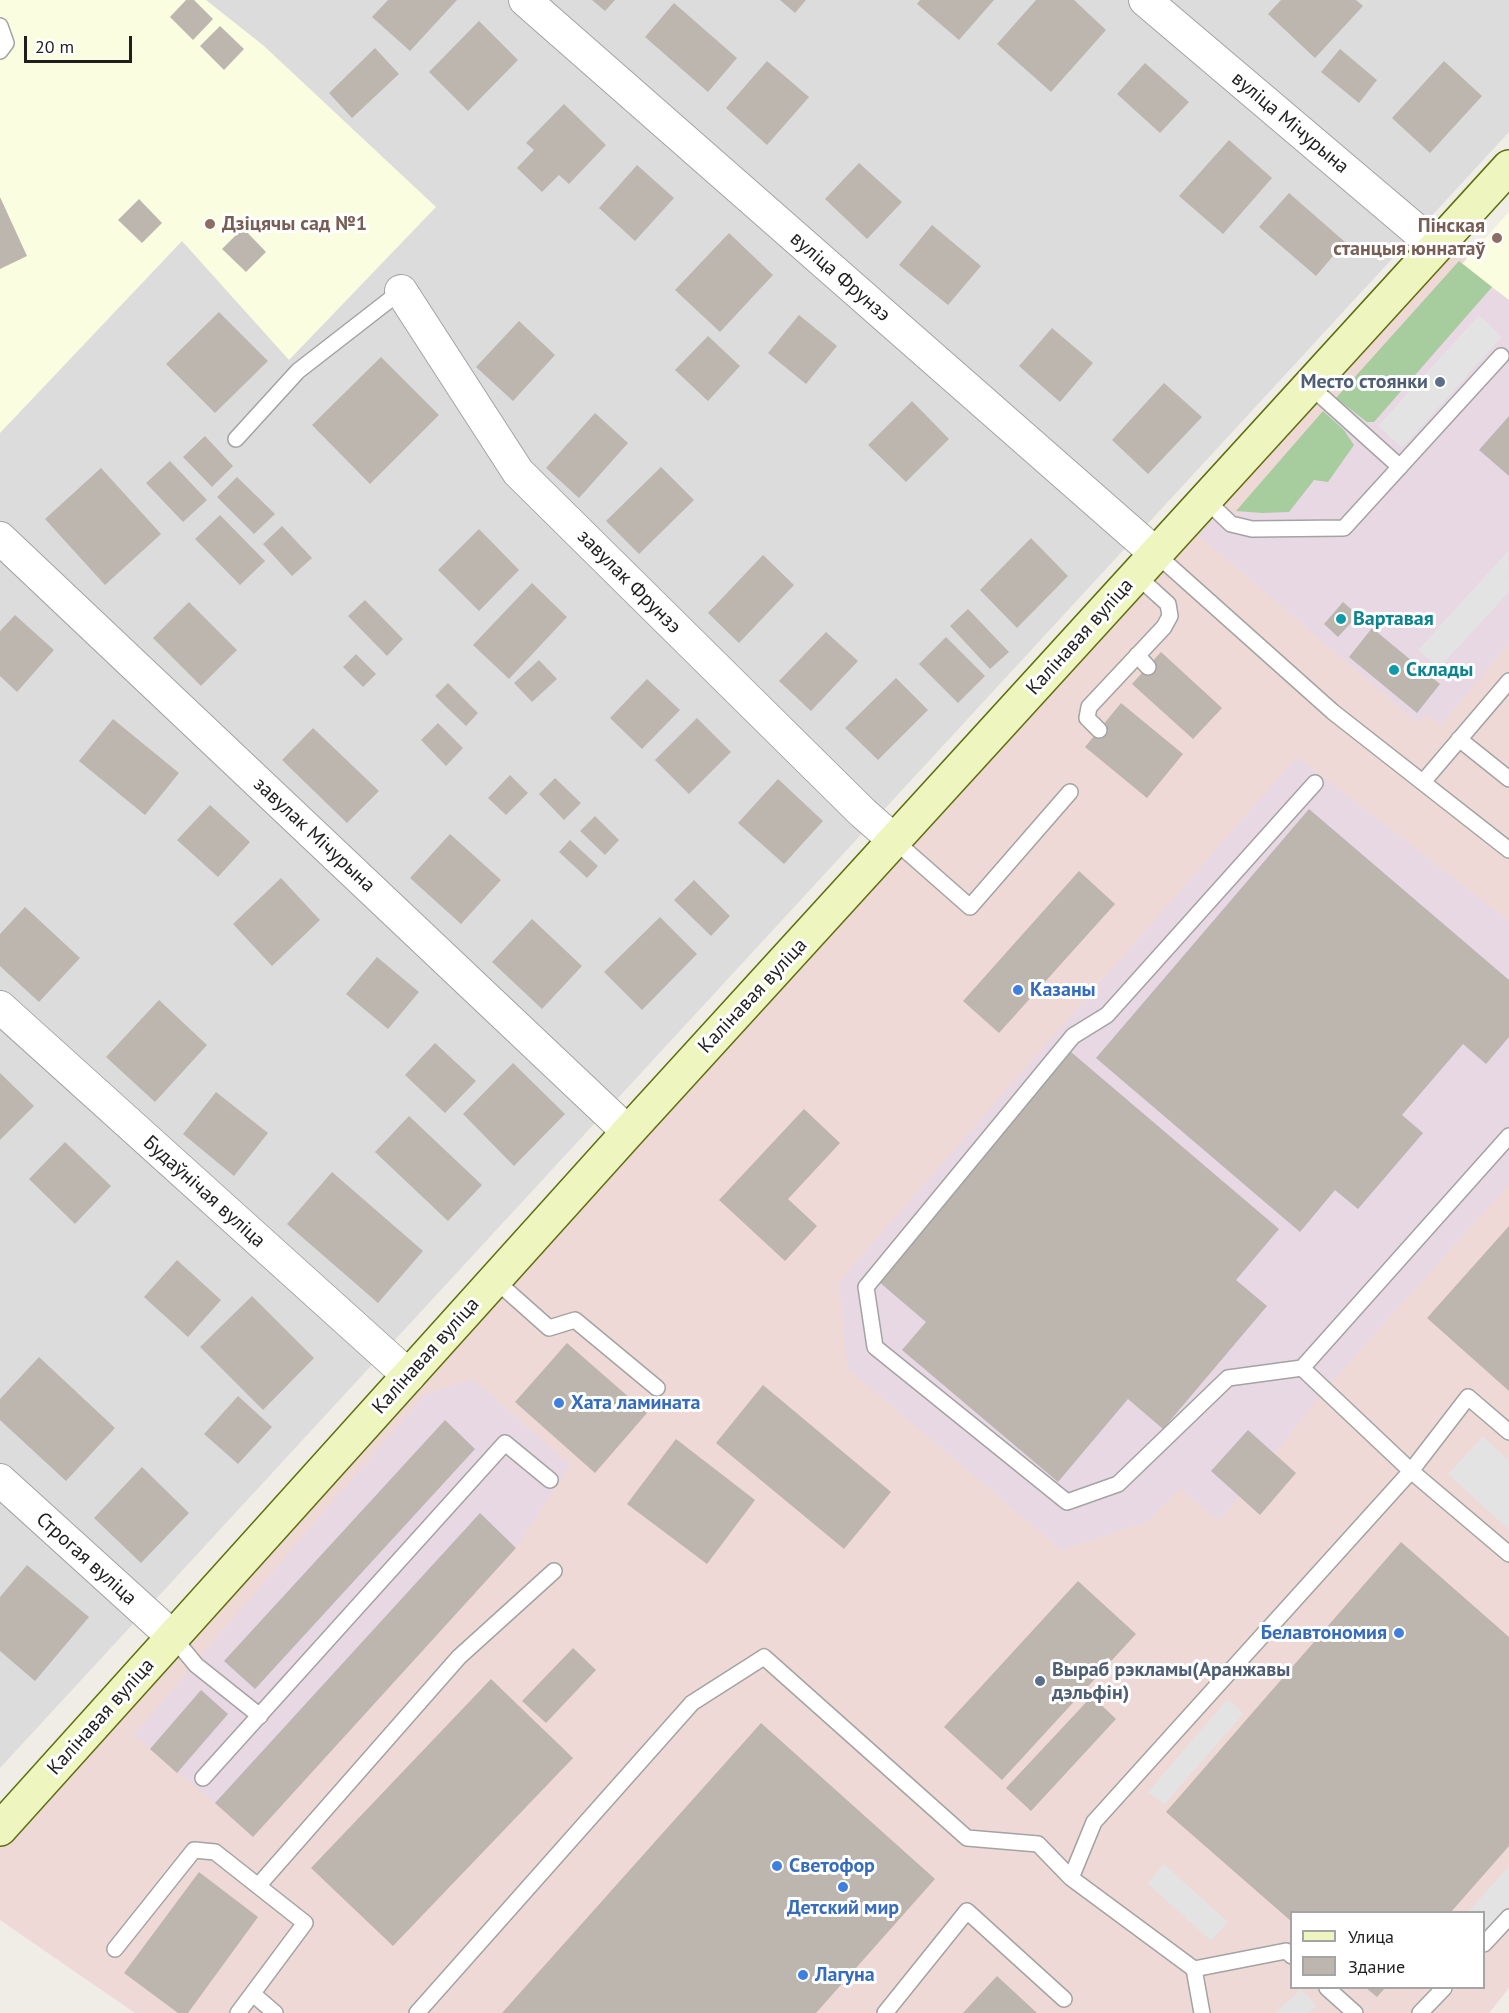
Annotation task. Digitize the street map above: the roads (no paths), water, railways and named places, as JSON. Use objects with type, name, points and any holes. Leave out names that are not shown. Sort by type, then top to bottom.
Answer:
[{"type":"street","name":"вуліца Фрунзэ","points":[[525,0],[1145,564]]},
{"type":"street","name":"вуліца Мічурына","points":[[1145,0],[1435,246]]},
{"type":"street","name":"Калінавая вуліца","points":[[0,1829],[628,1132],[1509,167]]},
{"type":"street","name":"завулак Фрунзэ","points":[[401,291],[518,472],[863,813],[895,841]]},
{"type":"street","name":"завулак Мічурына","points":[[0,538],[628,1132]]},
{"type":"street","name":"Будаўнічая вуліца","points":[[0,1007],[409,1376]]},
{"type":"street","name":"Строгая вуліца","points":[[0,1480],[173,1637]]},
{"type":"lane","points":[[0,26],[6,43],[0,51]]},
{"type":"lane","points":[[236,439],[298,371],[401,291]]},
{"type":"lane","points":[[1205,499],[1231,524],[1252,529],[1344,528],[1501,356]]},
{"type":"lane","points":[[1309,385],[1400,467]]},
{"type":"lane","points":[[1099,730],[1087,718],[1089,707],[1143,661],[1170,616],[1168,604],[1145,564]]},
{"type":"lane","points":[[1145,564],[1509,850]]},
{"type":"lane","points":[[1423,782],[1509,681]]},
{"type":"lane","points":[[1460,739],[1509,779]]},
{"type":"lane","points":[[1315,783],[1107,1015],[1073,1036],[867,1287],[875,1347],[1067,1502],[1118,1484],[1228,1378],[1302,1368],[1509,1136]]},
{"type":"lane","points":[[895,841],[970,907],[1070,792]]},
{"type":"lane","points":[[495,1280],[549,1328],[575,1320],[657,1388]]},
{"type":"lane","points":[[1302,1368],[1412,1471],[1509,1554]]},
{"type":"lane","points":[[1071,1878],[1094,1822],[1412,1471],[1468,1397],[1509,1432]]},
{"type":"lane","points":[[203,1778],[505,1443],[550,1480]]},
{"type":"lane","points":[[258,1886],[459,1657],[554,1571]]},
{"type":"lane","points":[[173,1637],[196,1665],[260,1716]]},
{"type":"lane","points":[[417,2013],[692,1703],[764,1657],[967,1838],[1038,1844],[1071,1878],[1194,1969],[1202,2013]]},
{"type":"lane","points":[[116,1949],[195,1850],[215,1852],[304,1923],[238,2013]]},
{"type":"lane","points":[[885,2013],[967,1911],[1064,1999]]},
{"type":"lane","points":[[1485,1943],[1509,1917]]},
{"type":"lane","points":[[1194,1969],[1286,1951],[1290,1954]]},
{"type":"lane","points":[[1328,1989],[1355,2013]]},
{"type":"lane","points":[[1420,2013],[1443,1989]]},
{"type":"lane","points":[[253,1994],[275,2013]]},
{"type":"place","name":"Дзіцячы сад №1","points":[[210,224]]},
{"type":"place","name":"Пінская станцыя юннатаў","points":[[1497,238]]},
{"type":"place","name":"Место стоянки","points":[[1440,382]]},
{"type":"place","name":"Вартавая","points":[[1341,619]]},
{"type":"place","name":"Склады","points":[[1394,670]]},
{"type":"place","name":"Казаны","points":[[1018,990]]},
{"type":"place","name":"Хата ламината","points":[[559,1403]]},
{"type":"place","name":"Белавтономия","points":[[1399,1633]]},
{"type":"place","name":"Выраб рэкламы(Аранжавы дэльфін)","points":[[1040,1681]]},
{"type":"place","name":"Светофор","points":[[777,1866]]},
{"type":"place","name":"Детский мир","points":[[843,1887]]},
{"type":"place","name":"Лагуна","points":[[803,1975]]}]
